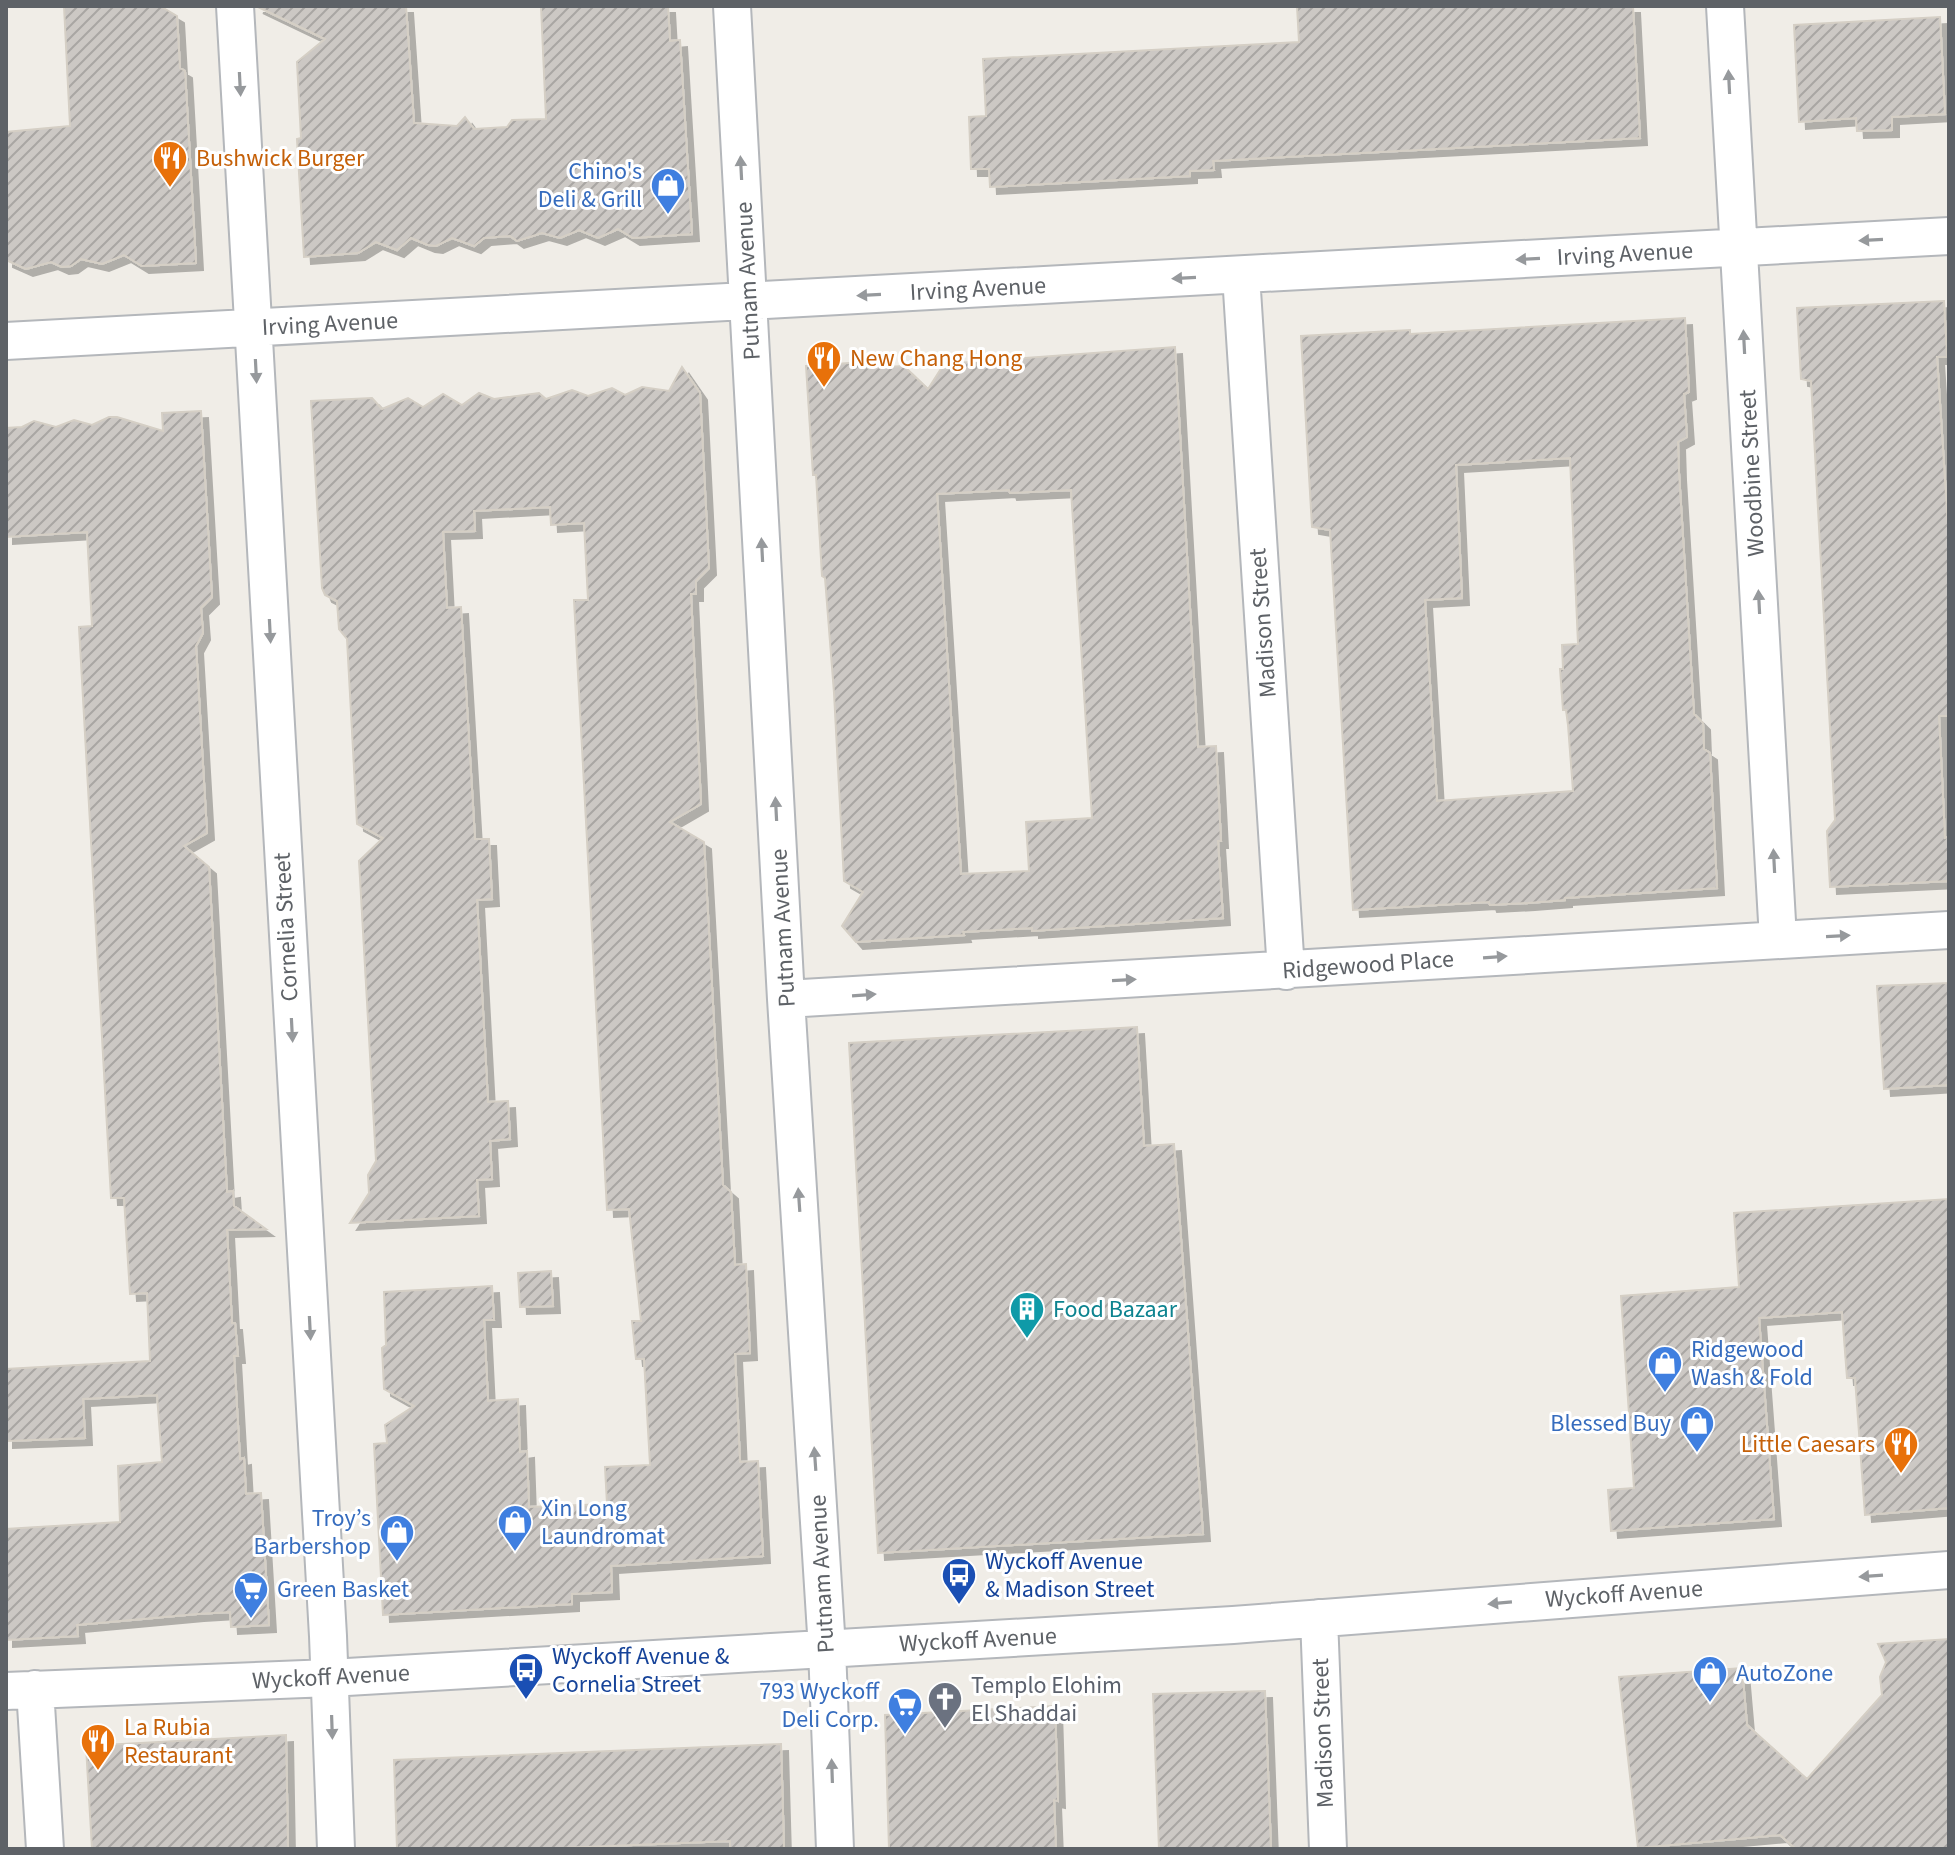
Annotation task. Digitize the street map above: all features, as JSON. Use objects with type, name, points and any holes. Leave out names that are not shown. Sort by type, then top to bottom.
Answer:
[{"type":"street","name":"Cornelia Street","points":[[235,6],[330,1678],[336,1849]]},
{"type":"street","name":"Putnam Avenue","points":[[732,6],[786,999],[827,1649],[835,1849]]},
{"type":"street","name":"Woodbine Street","points":[[1725,6],[1778,939]]},
{"type":"street","name":"Irving Avenue","points":[[6,341],[1949,236]]},
{"type":"street","name":"Madison Street","points":[[1241,275],[1286,971]]},
{"type":"street","name":"Ridgewood Place","points":[[786,999],[1949,930]]},
{"type":"street","name":"Wyckoff Avenue","points":[[21,1690],[330,1678],[827,1649],[1319,1618],[1949,1570]]},
{"type":"street","name":"Madison Street","points":[[1319,1618],[1328,1849]]},
{"type":"street","points":[[21,1690],[45,1849]]},
{"type":"building","points":[[64,6],[160,6],[177,16],[180,68],[185,71],[196,263],[142,266],[124,255],[102,264],[81,259],[71,266],[62,267],[51,262],[26,269],[6,260],[6,132],[70,126]]},
{"type":"building","points":[[256,6],[406,6],[414,123],[457,126],[465,117],[474,129],[507,127],[512,120],[546,119],[541,6],[668,6],[670,41],[680,40],[692,234],[633,238],[618,229],[598,238],[579,230],[560,238],[542,233],[517,241],[510,236],[484,238],[474,246],[452,238],[436,246],[411,238],[397,250],[376,242],[358,253],[304,257],[297,139],[301,138],[297,62],[325,39]]},
{"type":"building","points":[[1297,6],[1633,6],[1640,138],[1213,161],[1214,170],[1190,171],[1190,176],[990,187],[989,169],[971,169],[969,117],[986,116],[983,59],[1299,42]]},
{"type":"building","points":[[1940,17],[1945,114],[1892,117],[1892,130],[1857,131],[1856,118],[1799,122],[1794,25]]},
{"type":"building","points":[[1944,301],[1947,357],[1937,357],[1949,541],[1949,716],[1939,716],[1945,838],[1949,837],[1949,881],[1830,887],[1827,831],[1835,820],[1811,381],[1801,379],[1797,308]]},
{"type":"building","points":[[1685,318],[1689,392],[1684,394],[1687,437],[1678,442],[1679,473],[1694,714],[1703,723],[1704,749],[1710,753],[1717,888],[1528,903],[1490,905],[1489,902],[1353,910],[1330,530],[1312,527],[1301,336],[1410,330],[1410,334]],"holes":[[[1570,458],[1578,644],[1562,645],[1563,669],[1560,669],[1573,791],[1437,801],[1425,600],[1462,598],[1456,465]]]},
{"type":"building","points":[[1175,347],[1198,747],[1216,746],[1223,918],[1032,931],[1032,928],[963,932],[964,935],[856,942],[842,926],[863,892],[844,881],[834,693],[806,366],[864,362],[868,368],[904,366],[928,389],[944,364]],"holes":[[[1009,490],[1010,493],[1071,490],[1092,818],[1026,822],[1029,871],[961,874],[937,494]]]},
{"type":"building","points":[[682,367],[700,393],[709,568],[696,581],[696,594],[691,594],[701,804],[670,822],[704,842],[723,1185],[731,1192],[735,1265],[746,1264],[750,1353],[735,1354],[740,1462],[758,1461],[763,1556],[611,1566],[612,1592],[572,1594],[572,1604],[383,1615],[374,1444],[387,1443],[385,1425],[414,1406],[384,1389],[384,1292],[492,1286],[494,1320],[484,1320],[488,1401],[518,1399],[520,1452],[527,1451],[529,1507],[607,1504],[605,1467],[650,1465],[644,1359],[636,1359],[632,1321],[641,1321],[629,1209],[607,1210],[574,600],[588,600],[584,523],[551,525],[550,507],[474,511],[475,531],[443,532],[447,608],[461,607],[475,839],[489,839],[492,899],[477,900],[488,1102],[508,1101],[510,1139],[490,1141],[492,1179],[477,1180],[479,1216],[350,1223],[369,1193],[368,1175],[376,1161],[359,861],[383,838],[357,824],[347,639],[339,629],[337,601],[325,595],[322,588],[311,401],[372,398],[382,409],[408,398],[423,407],[443,394],[462,405],[479,393],[494,399],[539,393],[546,399],[572,390],[588,396],[612,388],[625,395],[642,387],[669,391]]},
{"type":"building","points":[[201,411],[212,597],[201,608],[203,633],[196,646],[207,833],[184,846],[209,867],[227,1192],[233,1191],[234,1206],[266,1229],[227,1230],[232,1323],[235,1323],[238,1356],[234,1356],[240,1459],[244,1458],[246,1494],[261,1493],[269,1625],[231,1627],[230,1612],[77,1625],[78,1636],[6,1640],[6,1529],[120,1522],[118,1466],[162,1462],[157,1395],[83,1399],[85,1438],[6,1441],[6,1369],[150,1361],[147,1293],[130,1294],[124,1198],[111,1198],[79,627],[92,626],[87,532],[6,537],[6,428],[22,427],[34,421],[56,427],[74,420],[92,425],[109,417],[117,417],[163,431],[162,413]]},
{"type":"building","points":[[1949,983],[1949,1085],[1884,1089],[1877,986]]},
{"type":"building","name":"Food Bazaar","points":[[1137,1027],[1144,1146],[1174,1144],[1203,1534],[878,1553],[849,1043]]},
{"type":"building","points":[[1949,1199],[1949,1508],[1865,1515],[1855,1378],[1847,1378],[1842,1312],[1759,1318],[1774,1519],[1611,1531],[1608,1490],[1634,1488],[1621,1296],[1739,1287],[1734,1213]]},
{"type":"building","points":[[551,1271],[553,1306],[520,1307],[518,1273]]},
{"type":"building","points":[[1949,1639],[1949,1849],[1796,1849],[1780,1835],[1638,1848],[1619,1677],[1742,1668],[1747,1725],[1807,1779],[1882,1695],[1880,1677],[1886,1662],[1878,1644]]},
{"type":"building","points":[[1265,1691],[1271,1849],[1159,1849],[1153,1694]]},
{"type":"building","points":[[1055,1706],[1056,1849],[889,1849],[885,1715]]},
{"type":"building","points":[[286,1735],[288,1849],[92,1849],[86,1746]]},
{"type":"building","points":[[781,1744],[784,1849],[730,1849],[730,1841],[535,1849],[397,1849],[394,1760]]},
{"type":"place","name":"Bushwick Burger","points":[[170,189]]},
{"type":"place","name":"Chino's Deli & Grill","points":[[668,216]]},
{"type":"place","name":"New Chang Hong","points":[[824,389]]},
{"type":"place","name":"Food Bazaar","points":[[1027,1340]]},
{"type":"place","name":"Ridgewood Wash & Fold","points":[[1665,1394]]},
{"type":"place","name":"Blessed Buy","points":[[1697,1454]]},
{"type":"place","name":"Little Caesars","points":[[1901,1475]]},
{"type":"place","name":"Xin Long Laundromat","points":[[515,1553]]},
{"type":"place","name":"Troy’s Barbershop","points":[[397,1563]]},
{"type":"place","name":"Wyckoff Avenue & Madison Street","points":[[959,1606]]},
{"type":"place","name":"Green Basket","points":[[251,1620]]},
{"type":"place","name":"Wyckoff Avenue & Cornelia Street","points":[[526,1701]]},
{"type":"place","name":"AutoZone","points":[[1710,1704]]},
{"type":"place","name":"Templo Elohim El Shaddai","points":[[945,1730]]},
{"type":"place","name":"793 Wyckoff Deli Corp.","points":[[905,1736]]},
{"type":"place","name":"La Rubia Restaurant","points":[[98,1772]]}]
